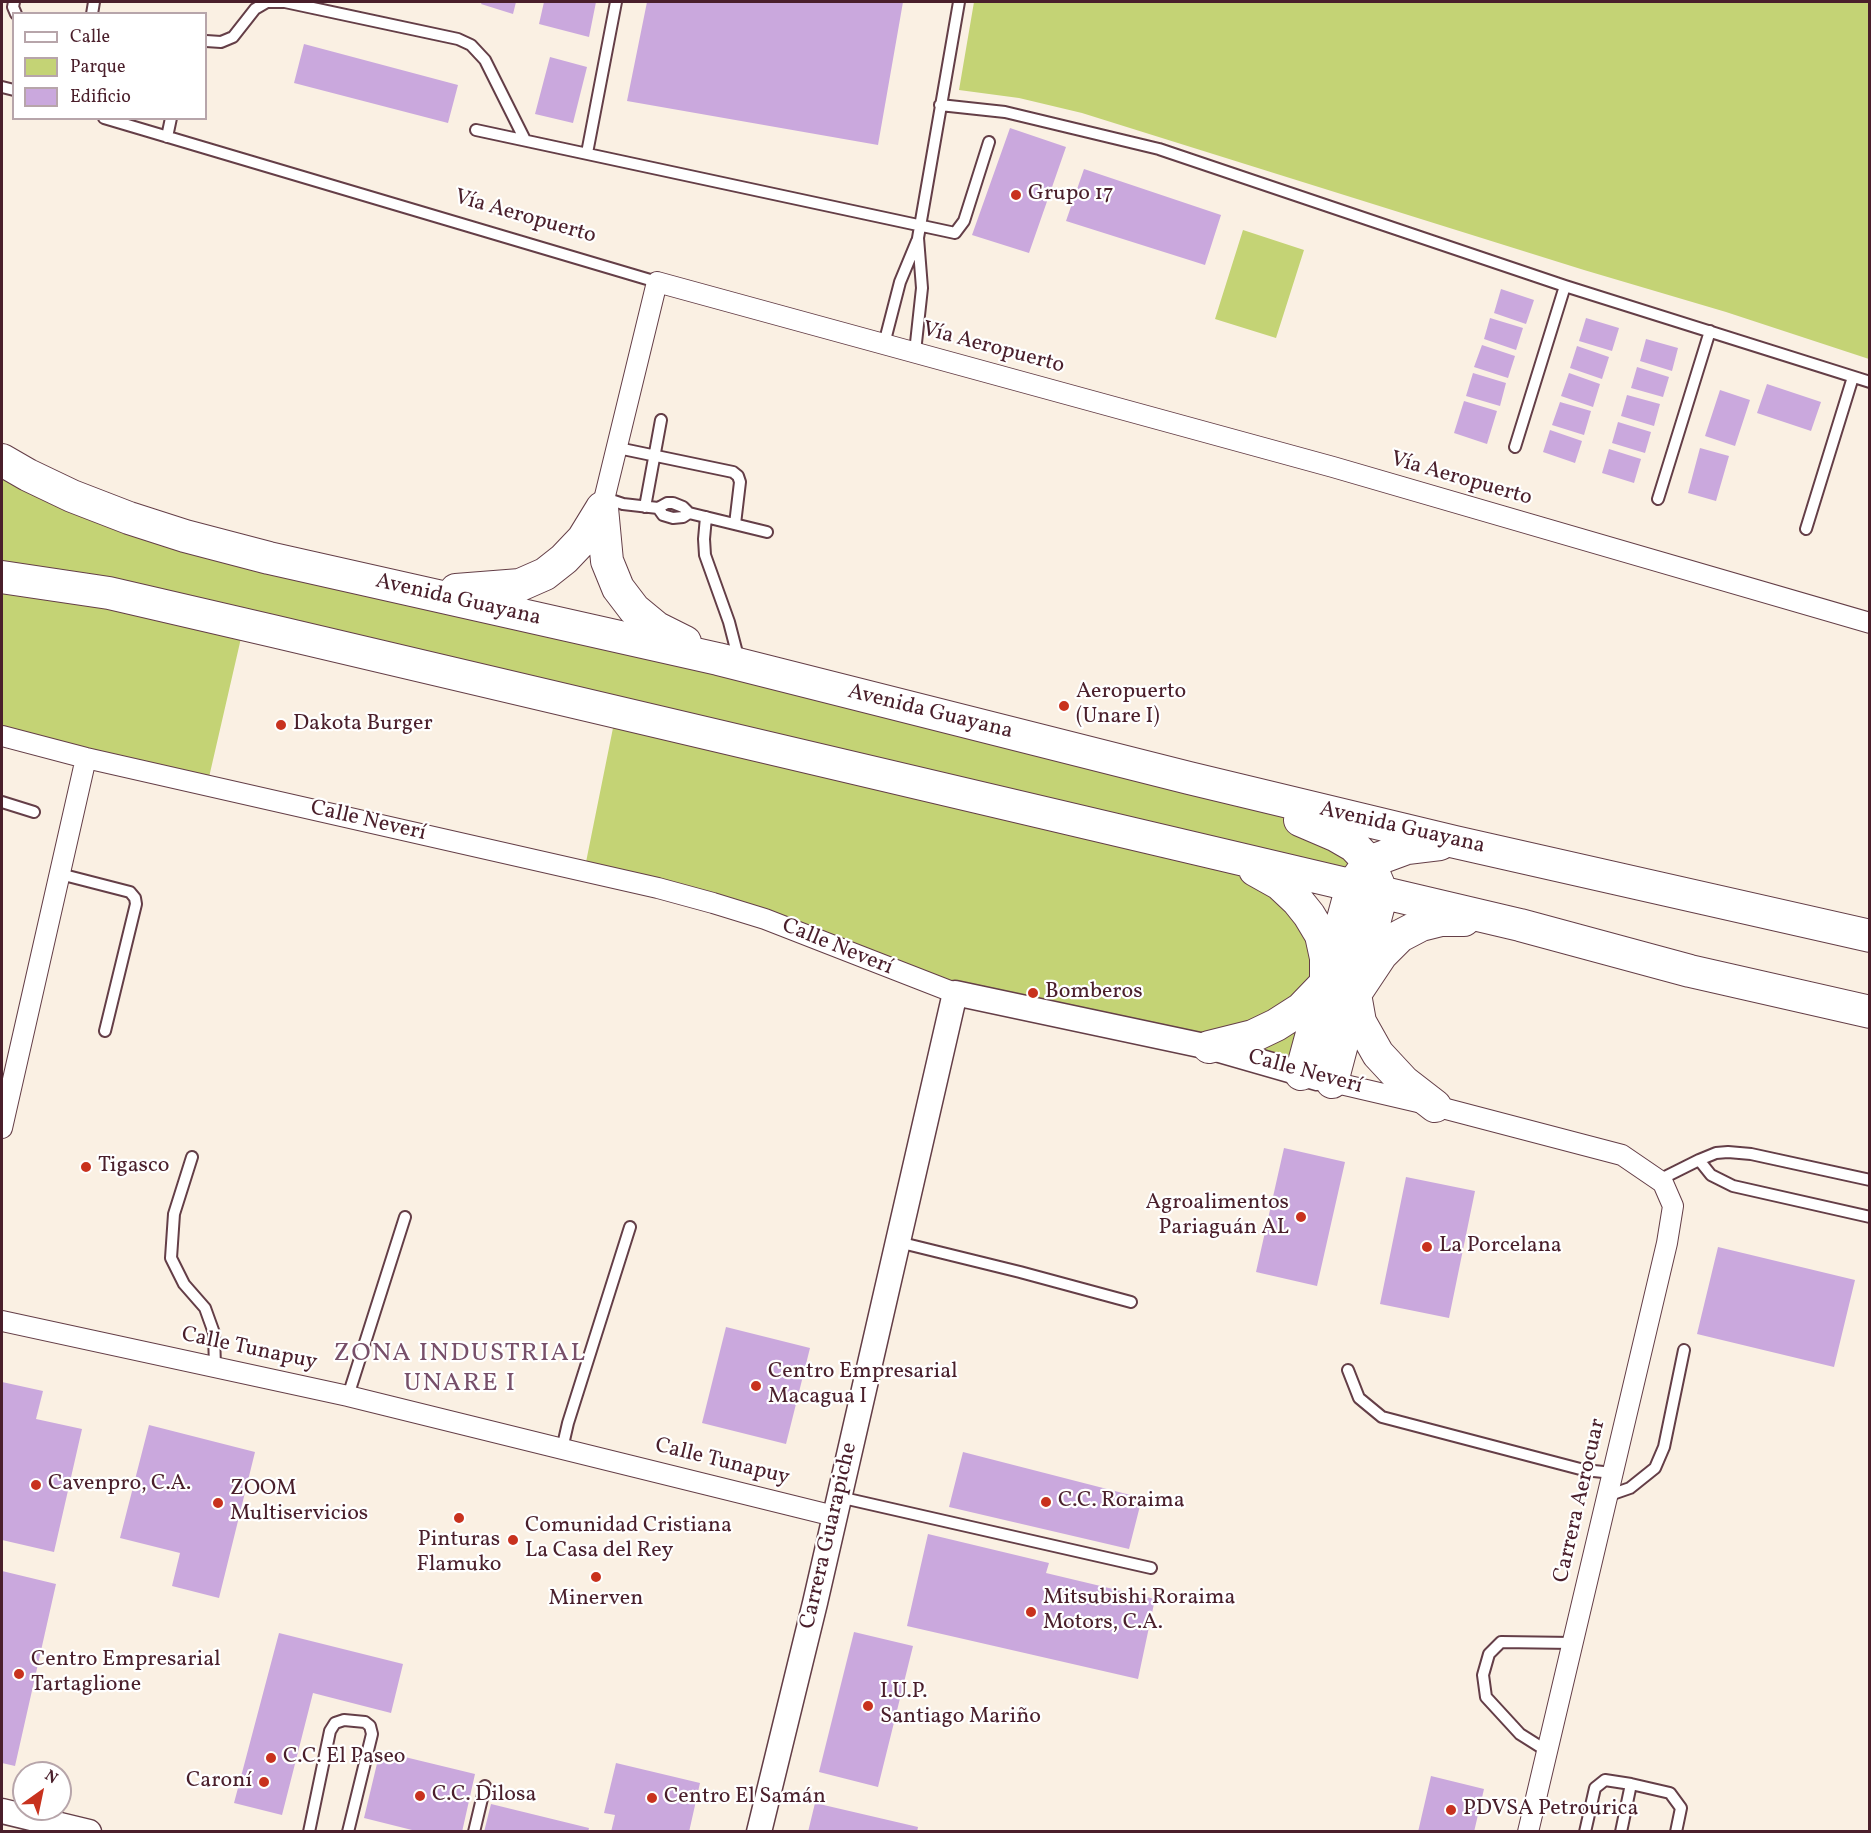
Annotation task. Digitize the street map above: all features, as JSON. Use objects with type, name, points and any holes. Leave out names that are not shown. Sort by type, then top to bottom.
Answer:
[{"type":"main road","name":"Avenida Guayana","points":[[2,460],[72,496],[129,518],[185,536],[269,558],[727,662],[1455,842],[1869,936]]},
{"type":"main road","points":[[416,592],[520,585],[537,578],[564,559],[583,539],[604,503]]},
{"type":"main road","points":[[604,503],[607,561],[618,588],[633,609],[657,628],[727,662]]},
{"type":"main road","points":[[2,577],[132,598],[1221,855],[1361,874],[1382,893],[1520,925],[1690,971],[1869,1012]]},
{"type":"main road","points":[[1189,778],[1335,835],[1354,846],[1361,874],[1326,983],[1301,1074]]},
{"type":"main road","points":[[1361,874],[1407,848],[1455,842]]},
{"type":"main road","points":[[1209,1047],[1253,1036],[1276,1025],[1301,1009],[1326,983],[1326,958],[1321,935],[1310,915],[1280,884],[1221,855]]},
{"type":"main road","points":[[1332,1082],[1382,893]]},
{"type":"main road","points":[[1435,1106],[1404,1083],[1378,1054],[1360,1022],[1355,994],[1387,949],[1400,936],[1421,925],[1441,920],[1463,920],[1520,925]]},
{"type":"street","name":"Vía Aeropuerto","points":[[657,282],[1333,467],[1869,623]]},
{"type":"street","points":[[604,503],[657,282]]},
{"type":"street","name":"Calle Neverí","points":[[2,736],[86,758],[658,888],[765,920],[955,993],[1209,1047],[1301,1074],[1622,1155],[1661,1182]]},
{"type":"street","points":[[2,1128],[86,758]]},
{"type":"street","name":"Carrera Guarapiche","points":[[759,1832],[815,1603],[955,993]]},
{"type":"street","name":"Carrera Aerocuar","points":[[1528,1832],[1667,1243],[1672,1206],[1661,1182]]},
{"type":"street","name":"Calle Tunapuy","points":[[2,1321],[348,1396],[562,1449],[837,1506]]},
{"type":"street","points":[[2,1811],[89,1832]]},
{"type":"lane","points":[[207,41],[221,42],[233,37],[255,9],[267,2],[285,2],[458,39],[471,45],[485,60],[525,140]]},
{"type":"lane","points":[[587,153],[616,2]]},
{"type":"lane","points":[[915,352],[922,288],[918,238],[959,2]]},
{"type":"lane","points":[[940,105],[1005,112],[1159,149],[1565,286],[1869,382]]},
{"type":"lane","name":"Vía Aeropuerto","points":[[111,120],[657,282]]},
{"type":"lane","points":[[167,137],[171,120]]},
{"type":"lane","points":[[476,130],[955,233],[964,221],[989,142]]},
{"type":"lane","points":[[884,344],[900,282],[918,238]]},
{"type":"lane","points":[[1515,447],[1565,286]]},
{"type":"lane","points":[[1658,499],[1710,332]]},
{"type":"lane","points":[[1806,529],[1853,377]]},
{"type":"lane","points":[[645,507],[661,420]]},
{"type":"lane","points":[[618,448],[733,472],[738,476],[740,482],[735,524]]},
{"type":"lane","points":[[604,503],[658,508],[663,514],[673,518],[683,517],[689,513],[767,532]]},
{"type":"lane","points":[[706,517],[705,555],[729,622],[736,649],[727,662]]},
{"type":"lane","points":[[2,802],[34,812]]},
{"type":"lane","points":[[60,874],[130,892],[135,898],[136,904],[105,1031]]},
{"type":"lane","points":[[1661,1182],[1698,1160],[1716,1154],[1737,1152],[1869,1180]]},
{"type":"lane","points":[[192,1157],[174,1214],[171,1258],[184,1284],[205,1308],[214,1334],[215,1367]]},
{"type":"lane","points":[[1698,1160],[1711,1175],[1733,1186],[1869,1217]]},
{"type":"lane","points":[[348,1396],[405,1217]]},
{"type":"lane","points":[[562,1449],[630,1227]]},
{"type":"lane","points":[[898,1242],[1131,1302]]},
{"type":"lane","points":[[1607,1496],[1630,1488],[1655,1467],[1664,1447],[1684,1350]]},
{"type":"lane","points":[[1348,1370],[1359,1398],[1382,1417],[1584,1470],[1613,1473]]},
{"type":"lane","points":[[837,1506],[1150,1568]]},
{"type":"lane","points":[[1547,1750],[1521,1734],[1486,1697],[1483,1675],[1490,1654],[1501,1642],[1572,1643]]},
{"type":"lane","points":[[309,1832],[330,1731],[335,1723],[344,1720],[365,1722],[370,1726],[372,1734],[348,1832]]},
{"type":"lane","points":[[1585,1832],[1595,1788],[1605,1780],[1670,1793],[1681,1808],[1676,1832]]},
{"type":"lane","points":[[1621,1832],[1631,1784]]},
{"type":"lane","points":[[474,1832],[485,1786]]},
{"type":"green space","points":[[974,2],[1869,2],[1869,359],[1726,312],[1082,113],[1019,98],[959,90]]},
{"type":"green space","points":[[1243,230],[1304,250],[1276,338],[1215,319]]},
{"type":"green space","points":[[2,460],[72,496],[1189,778],[1313,825],[1354,846],[1352,886],[1226,856],[1321,935],[1301,1074],[956,994],[766,920],[584,872],[616,713],[244,625],[207,786],[2,737]]},
{"type":"building","points":[[482,2],[516,2],[513,14],[481,4]]},
{"type":"building","points":[[544,2],[596,2],[589,37],[539,24]]},
{"type":"building","points":[[647,2],[903,2],[878,145],[627,101]]},
{"type":"building","points":[[304,44],[458,85],[448,123],[294,83]]},
{"type":"building","points":[[550,57],[587,67],[573,123],[535,114]]},
{"type":"building","points":[[1010,128],[1066,147],[1029,253],[972,235]]},
{"type":"building","points":[[1084,169],[1221,215],[1205,265],[1066,221]]},
{"type":"building","points":[[1501,289],[1534,300],[1526,324],[1494,313]]},
{"type":"building","points":[[1490,318],[1523,328],[1516,350],[1484,339]]},
{"type":"building","points":[[1586,318],[1619,328],[1612,351],[1579,341]]},
{"type":"building","points":[[1646,339],[1678,348],[1672,371],[1640,361]]},
{"type":"building","points":[[1482,345],[1515,356],[1508,378],[1474,367]]},
{"type":"building","points":[[1577,346],[1609,357],[1602,379],[1570,368]]},
{"type":"building","points":[[1637,367],[1669,377],[1663,397],[1631,388]]},
{"type":"building","points":[[1473,373],[1506,383],[1500,406],[1466,396]]},
{"type":"building","points":[[1569,373],[1600,384],[1593,407],[1561,396]]},
{"type":"building","points":[[1767,384],[1821,402],[1811,431],[1757,413]]},
{"type":"building","points":[[1720,390],[1750,400],[1735,446],[1705,436]]},
{"type":"building","points":[[1627,395],[1660,404],[1654,426],[1621,416]]},
{"type":"building","points":[[1464,401],[1497,411],[1487,444],[1454,433]]},
{"type":"building","points":[[1560,402],[1591,411],[1584,435],[1552,425]]},
{"type":"building","points":[[1618,422],[1651,432],[1645,453],[1612,443]]},
{"type":"building","points":[[1550,430],[1582,441],[1575,463],[1543,452]]},
{"type":"building","points":[[1700,448],[1729,456],[1716,501],[1688,493]]},
{"type":"building","points":[[1609,449],[1641,459],[1634,483],[1602,473]]},
{"type":"building","name":"Agroalimentos Pariaguán AL","points":[[1284,1148],[1345,1162],[1317,1286],[1256,1272]]},
{"type":"building","name":"La Porcelana","points":[[1406,1177],[1475,1191],[1449,1318],[1380,1304]]},
{"type":"building","points":[[1718,1247],[1855,1280],[1834,1367],[1697,1334]]},
{"type":"building","name":"Centro Empresarial Macagua I","points":[[726,1327],[810,1348],[786,1444],[702,1423]]},
{"type":"building","name":"Cavenpro, C.A.","points":[[2,1382],[43,1391],[36,1419],[82,1429],[54,1552],[2,1540]]},
{"type":"building","points":[[149,1425],[255,1452],[219,1598],[172,1586],[180,1553],[120,1538]]},
{"type":"building","name":"C.C. Roraima","points":[[963,1452],[1142,1498],[1129,1549],[949,1507]]},
{"type":"building","name":"Mitsubishi Roraima Motors, C.A.","points":[[928,1534],[1049,1563],[1046,1573],[1155,1599],[1138,1679],[907,1626]]},
{"type":"building","name":"Centro Empresarial Tartaglione","points":[[2,1571],[56,1584],[16,1761],[12,1761],[12,1765],[2,1763]]},
{"type":"building","points":[[854,1632],[913,1646],[878,1787],[819,1772]]},
{"type":"building","name":"C.C. El Paseo","points":[[279,1633],[403,1664],[391,1713],[313,1693],[282,1815],[234,1803]]},
{"type":"building","name":"C.C. Dilosa","points":[[380,1751],[475,1774],[462,1832],[420,1832],[364,1818]]},
{"type":"building","name":"Centro El Samán","points":[[616,1763],[700,1783],[689,1832],[611,1832],[615,1815],[604,1813]]},
{"type":"building","name":"PDVSA Petrourica","points":[[1431,1776],[1484,1789],[1474,1832],[1418,1832]]},
{"type":"building","points":[[815,1803],[918,1827],[917,1832],[808,1832]]},
{"type":"building","points":[[491,1804],[589,1828],[588,1832],[484,1832]]},
{"type":"place","name":"Grupo 17","points":[[1016,195]]},
{"type":"place","name":"Aeropuerto (Unare I)","points":[[1064,706]]},
{"type":"place","name":"Dakota Burger","points":[[281,725]]},
{"type":"place","name":"Bomberos","points":[[1033,993]]},
{"type":"place","name":"Tigasco","points":[[86,1167]]},
{"type":"place","name":"Agroalimentos Pariaguán AL","points":[[1301,1217]]},
{"type":"place","name":"La Porcelana","points":[[1427,1247]]},
{"type":"place","name":"Centro Empresarial Macagua I","points":[[756,1386]]},
{"type":"place","name":"Cavenpro, C.A.","points":[[36,1485]]},
{"type":"place","name":"C.C. Roraima","points":[[1046,1502]]},
{"type":"place","name":"ZOOM Multiservicios","points":[[218,1503]]},
{"type":"place","name":"Pinturas Flamuko","points":[[459,1518]]},
{"type":"place","name":"Comunidad Cristiana La Casa del Rey","points":[[513,1540]]},
{"type":"place","name":"Minerven","points":[[596,1577]]},
{"type":"place","name":"Mitsubishi Roraima Motors, C.A.","points":[[1031,1612]]},
{"type":"place","name":"Centro Empresarial Tartaglione","points":[[19,1674]]},
{"type":"place","name":"I.U.P. Santiago Mariño","points":[[868,1706]]},
{"type":"place","name":"C.C. El Paseo","points":[[271,1758]]},
{"type":"place","name":"Caroní","points":[[264,1782]]},
{"type":"place","name":"C.C. Dilosa","points":[[420,1796]]},
{"type":"place","name":"Centro El Samán","points":[[652,1798]]},
{"type":"place","name":"PDVSA Petrourica","points":[[1451,1810]]},
{"type":"district","name":"ZONA INDUSTRIAL UNARE I","points":[[460,1370]]}]
